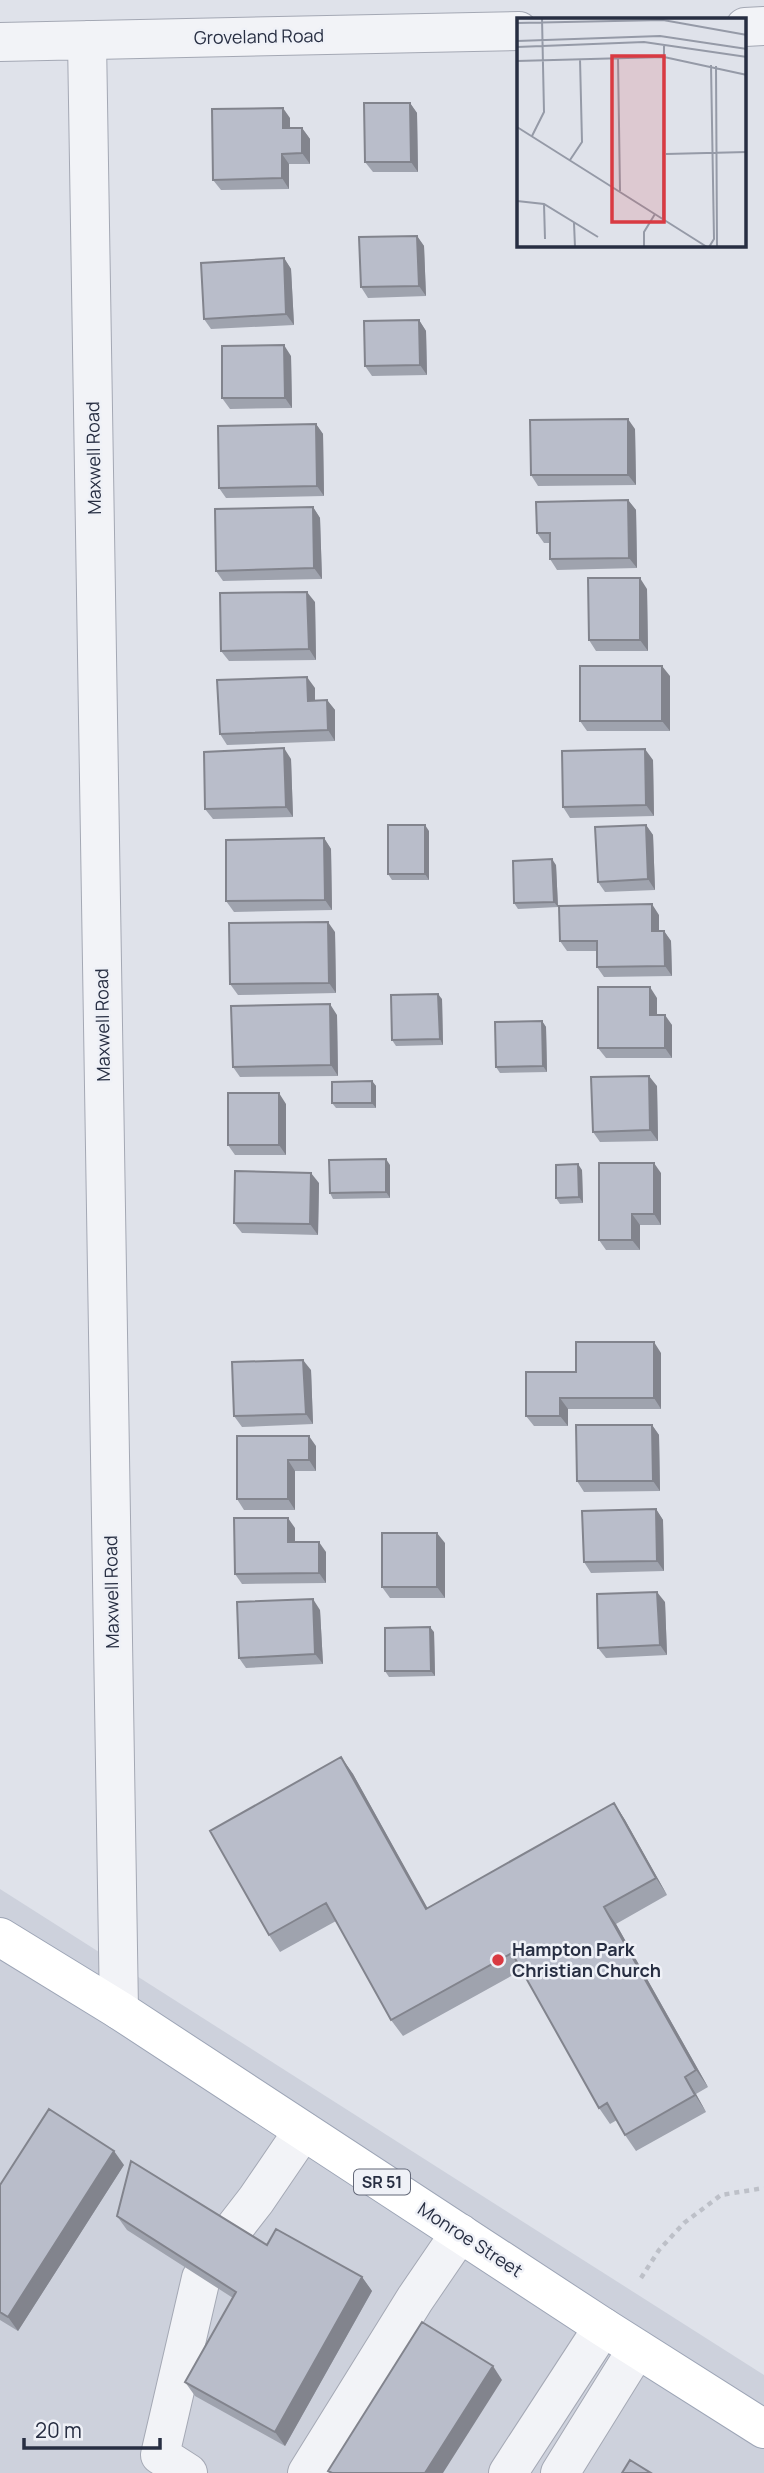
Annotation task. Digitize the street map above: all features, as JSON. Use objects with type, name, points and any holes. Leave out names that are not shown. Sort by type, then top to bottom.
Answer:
[{"type":"main road","name":"Monroe Street","points":[[0,1937],[119,2010],[637,2349],[762,2422]]},
{"type":"street","points":[[746,27],[764,26]]},
{"type":"street","name":"Groveland Road","points":[[0,42],[517,31]]},
{"type":"street","name":"Maxwell Road","points":[[87,40],[119,2010]]},
{"type":"street","points":[[232,2231],[303,2131]]},
{"type":"street","points":[[307,2473],[460,2233]]},
{"type":"street","points":[[188,2473],[160,2455],[201,2277]]},
{"type":"street","points":[[508,2473],[603,2327]]},
{"type":"street","points":[[560,2473],[637,2349]]},
{"type":"path","points":[[641,2278],[659,2250],[684,2223],[721,2195],[764,2188]]},
{"type":"shaded area","points":[[0,1889],[764,2375],[764,2473],[0,2473]]},
{"type":"building","points":[[364,103],[410,103],[411,162],[365,162]]},
{"type":"building","points":[[283,108],[283,128],[302,128],[302,153],[282,154],[282,178],[213,180],[212,109]]},
{"type":"building","points":[[417,236],[419,286],[361,287],[359,237]]},
{"type":"building","points":[[284,258],[286,314],[204,319],[201,263]]},
{"type":"building","points":[[419,320],[420,365],[365,366],[364,321]]},
{"type":"building","points":[[284,345],[285,398],[222,398],[222,346]]},
{"type":"building","points":[[628,419],[628,475],[531,475],[530,420]]},
{"type":"building","points":[[316,424],[317,486],[219,488],[218,426]]},
{"type":"building","points":[[628,500],[629,558],[550,559],[550,533],[537,533],[536,502]]},
{"type":"building","points":[[313,507],[314,568],[216,571],[215,509]]},
{"type":"building","points":[[588,578],[640,578],[640,640],[589,640]]},
{"type":"building","points":[[307,592],[309,649],[221,651],[220,593]]},
{"type":"building","points":[[580,666],[662,666],[662,721],[580,721]]},
{"type":"building","points":[[307,677],[308,701],[327,700],[328,730],[220,734],[217,680]]},
{"type":"building","points":[[284,748],[286,807],[205,809],[204,752]]},
{"type":"building","points":[[645,749],[646,805],[563,807],[562,751]]},
{"type":"building","points":[[388,825],[425,825],[425,874],[388,874]]},
{"type":"building","points":[[646,825],[648,879],[598,882],[595,827]]},
{"type":"building","points":[[324,838],[325,900],[226,901],[226,840]]},
{"type":"building","points":[[552,859],[554,902],[514,903],[513,861]]},
{"type":"building","points":[[652,904],[652,931],[664,931],[665,966],[597,967],[597,941],[560,941],[559,906]]},
{"type":"building","points":[[328,922],[329,983],[230,984],[229,923]]},
{"type":"building","points":[[598,987],[650,987],[650,1015],[665,1015],[665,1048],[598,1048]]},
{"type":"building","points":[[438,994],[440,1039],[392,1040],[391,995]]},
{"type":"building","points":[[330,1004],[331,1065],[233,1067],[231,1006]]},
{"type":"building","points":[[542,1021],[543,1066],[496,1067],[495,1022]]},
{"type":"building","points":[[649,1076],[650,1130],[593,1132],[591,1077]]},
{"type":"building","points":[[372,1081],[372,1103],[332,1103],[332,1082]]},
{"type":"building","points":[[228,1093],[279,1093],[279,1145],[228,1145]]},
{"type":"building","points":[[386,1159],[386,1192],[330,1193],[329,1160]]},
{"type":"building","points":[[599,1163],[654,1163],[654,1214],[632,1214],[632,1240],[599,1240]]},
{"type":"building","points":[[578,1164],[579,1197],[556,1198],[556,1165]]},
{"type":"building","points":[[235,1171],[311,1173],[310,1224],[234,1223]]},
{"type":"building","points":[[576,1342],[654,1342],[654,1398],[560,1398],[560,1416],[526,1416],[526,1372],[576,1372]]},
{"type":"building","points":[[303,1360],[306,1414],[234,1416],[232,1362]]},
{"type":"building","points":[[576,1425],[652,1425],[653,1481],[577,1481]]},
{"type":"building","points":[[237,1436],[309,1436],[309,1460],[288,1460],[288,1499],[237,1499]]},
{"type":"building","points":[[656,1509],[657,1561],[584,1562],[582,1511]]},
{"type":"building","points":[[234,1518],[288,1518],[288,1542],[319,1542],[319,1573],[235,1574]]},
{"type":"building","points":[[382,1533],[437,1533],[437,1587],[382,1587]]},
{"type":"building","points":[[657,1592],[660,1645],[598,1648],[597,1594]]},
{"type":"building","points":[[313,1599],[315,1654],[239,1658],[237,1602]]},
{"type":"building","points":[[430,1627],[431,1671],[385,1671],[385,1628]]},
{"type":"building","name":"Hampton Park Christian Church","points":[[341,1757],[426,1909],[614,1803],[656,1878],[604,1907],[696,2070],[685,2077],[695,2095],[625,2135],[607,2103],[599,2108],[512,1953],[391,2020],[326,1903],[269,1935],[210,1831]]},
{"type":"building","points":[[49,2109],[114,2151],[8,2317],[0,2312],[0,2185]]},
{"type":"building","points":[[131,2161],[267,2245],[276,2229],[362,2277],[275,2432],[185,2382],[236,2292],[117,2216]]},
{"type":"building","points":[[422,2322],[493,2366],[425,2473],[328,2471]]},
{"type":"building","points":[[630,2460],[651,2473],[622,2473]]},
{"type":"place","name":"Hampton Park Christian Church","points":[[498,1960]]}]
